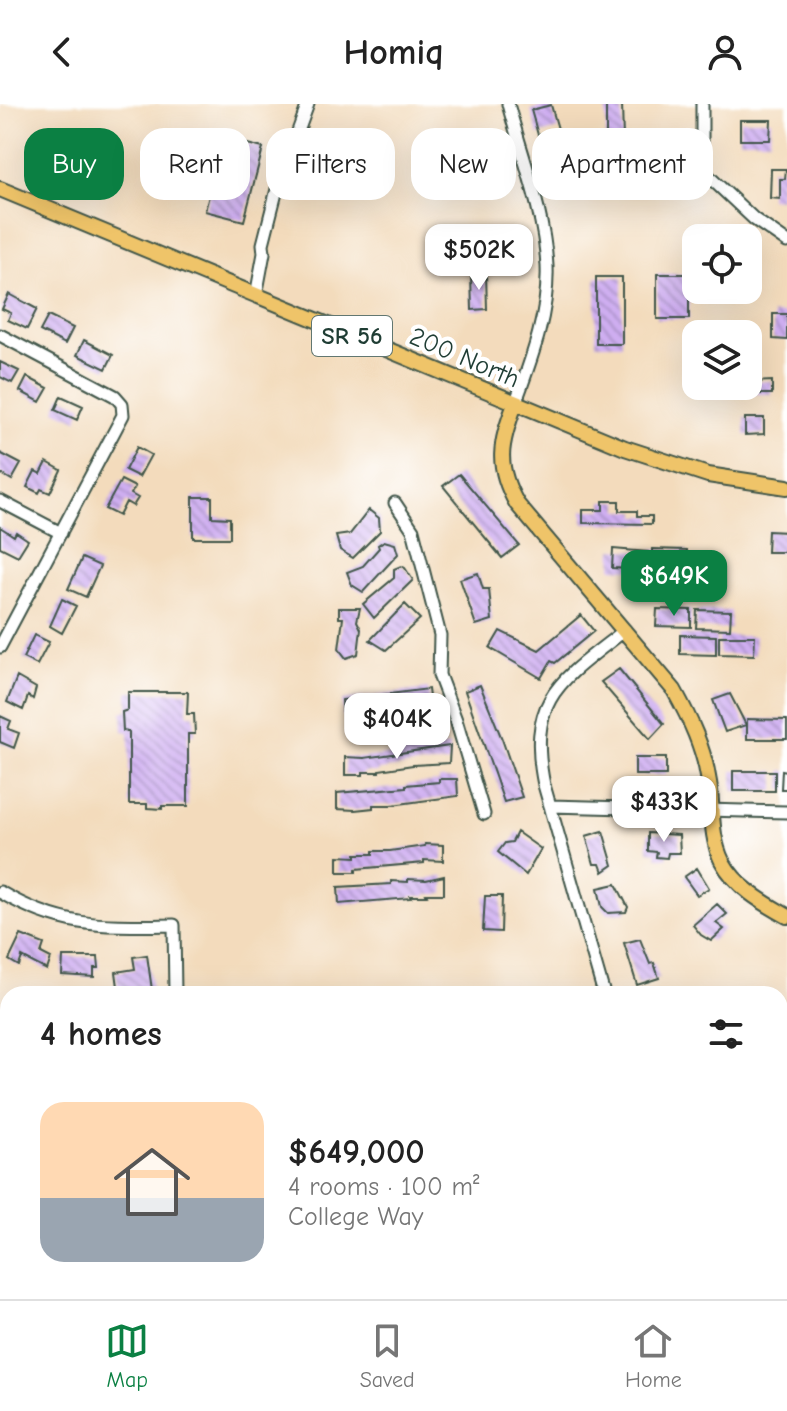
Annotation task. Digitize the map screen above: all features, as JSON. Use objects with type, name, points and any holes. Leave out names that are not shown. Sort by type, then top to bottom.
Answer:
[{"type":"main road","name":"200 North","points":[[0,189],[660,462],[719,477],[787,487]]},
{"type":"main road","points":[[515,404],[501,451],[507,486],[517,504],[674,690],[691,720],[703,752],[721,859],[736,881],[787,916]]},
{"type":"street","points":[[256,296],[263,244],[277,189],[308,104]]},
{"type":"street","points":[[508,104],[540,222],[547,267],[539,337],[515,404]]},
{"type":"street","points":[[702,104],[702,170],[754,219],[787,242]]},
{"type":"street","points":[[0,335],[115,396],[122,404],[123,415],[0,647]]},
{"type":"street","points":[[0,501],[61,533]]},
{"type":"street","points":[[395,503],[413,530],[440,635],[439,675],[484,814]]},
{"type":"street","points":[[602,986],[550,806],[538,756],[538,733],[546,705],[572,672],[625,630]]},
{"type":"street","points":[[550,806],[787,812]]},
{"type":"street","points":[[0,892],[21,904],[70,922],[96,926],[174,925],[175,986]]},
{"type":"building","points":[[606,104],[622,104],[623,128],[606,128]]},
{"type":"building","points":[[551,105],[558,128],[536,128],[531,110]]},
{"type":"building","points":[[740,120],[771,120],[770,140],[740,140]]},
{"type":"building","points":[[250,145],[263,148],[250,198]]},
{"type":"building","points":[[771,169],[786,169],[785,179],[780,179],[780,199],[770,198]]},
{"type":"building","points":[[208,200],[249,200],[244,221],[205,211]]},
{"type":"building","points":[[486,273],[487,309],[472,310],[471,274]]},
{"type":"building","points":[[657,274],[682,274],[682,304],[689,304],[689,319],[657,319]]},
{"type":"building","points":[[596,277],[622,277],[622,344],[596,344]]},
{"type":"building","points":[[9,294],[37,309],[27,329],[8,320],[11,313],[2,309]]},
{"type":"building","points":[[773,314],[787,314],[787,340],[773,339]]},
{"type":"building","points":[[48,316],[73,328],[65,344],[40,331]]},
{"type":"building","points":[[84,340],[113,355],[106,369],[77,355]]},
{"type":"building","points":[[0,362],[19,371],[12,383],[0,377]]},
{"type":"building","points":[[27,377],[48,388],[40,402],[20,391]]},
{"type":"building","points":[[762,381],[772,381],[772,394],[762,394]]},
{"type":"building","points":[[61,396],[83,406],[77,420],[55,410]]},
{"type":"building","points":[[745,418],[764,418],[764,434],[745,435]]},
{"type":"building","points":[[137,447],[151,455],[139,477],[125,470]]},
{"type":"building","points":[[0,453],[21,464],[12,480],[0,473]]},
{"type":"building","points":[[47,462],[61,470],[50,493],[41,489],[39,493],[27,487],[35,471],[41,474]]},
{"type":"building","points":[[459,474],[519,545],[502,558],[443,486]]},
{"type":"building","points":[[121,480],[135,487],[131,494],[138,498],[133,506],[126,502],[119,516],[105,509]]},
{"type":"building","points":[[193,497],[212,497],[212,517],[230,518],[230,538],[193,538]]},
{"type":"building","points":[[603,501],[619,501],[619,511],[637,511],[637,516],[652,516],[652,524],[583,523],[583,510],[603,510]]},
{"type":"building","points":[[369,510],[379,518],[380,531],[353,558],[340,550],[336,536],[350,534]]},
{"type":"building","points":[[0,527],[28,540],[18,556],[0,547]]},
{"type":"building","points":[[768,531],[787,532],[787,552],[767,552]]},
{"type":"building","points":[[384,541],[395,544],[398,554],[363,592],[352,585],[347,572],[363,566]]},
{"type":"building","points":[[613,549],[648,552],[647,570],[612,568]]},
{"type":"building","points":[[652,549],[687,550],[687,570],[652,569]]},
{"type":"building","points":[[82,558],[100,566],[86,597],[68,589]]},
{"type":"building","points":[[401,566],[413,580],[374,618],[363,604],[394,578],[394,569]]},
{"type":"building","points":[[478,573],[483,589],[489,589],[492,620],[476,625],[460,579]]},
{"type":"building","points":[[62,599],[76,606],[62,633],[50,626]]},
{"type":"building","points":[[405,604],[420,619],[386,650],[370,640]]},
{"type":"building","points":[[339,608],[360,608],[357,621],[361,629],[358,654],[346,658],[339,649],[343,618],[339,618]]},
{"type":"building","points":[[657,609],[691,610],[691,627],[656,626]]},
{"type":"building","points":[[697,610],[731,611],[730,629],[696,628]]},
{"type":"building","points":[[581,615],[594,631],[555,663],[551,661],[541,678],[490,648],[500,631],[539,650]]},
{"type":"building","points":[[34,635],[49,642],[37,665],[23,658]]},
{"type":"building","points":[[680,635],[716,636],[716,655],[680,654]]},
{"type":"building","points":[[719,636],[755,636],[754,655],[719,654]]},
{"type":"building","points":[[619,669],[664,724],[650,739],[601,682]]},
{"type":"building","points":[[17,677],[36,688],[33,699],[28,696],[23,710],[7,702]]},
{"type":"building","points":[[480,685],[522,797],[504,802],[465,691]]},
{"type":"building","points":[[428,689],[430,706],[360,712],[361,715],[343,717],[342,700]]},
{"type":"building","points":[[128,692],[188,692],[187,714],[194,714],[195,734],[188,734],[188,806],[162,806],[162,809],[147,808],[147,804],[129,804],[129,732],[123,731],[122,712],[128,710]]},
{"type":"building","points":[[730,694],[746,725],[725,732],[713,700]]},
{"type":"building","points":[[0,716],[11,721],[8,729],[19,733],[14,748],[0,742]]},
{"type":"building","points":[[747,719],[787,720],[787,739],[747,739]]},
{"type":"building","points":[[450,746],[449,763],[345,775],[345,757],[364,758]]},
{"type":"building","points":[[635,758],[666,758],[666,775],[635,775]]},
{"type":"building","points":[[782,770],[787,771],[787,789],[781,789]]},
{"type":"building","points":[[733,771],[775,771],[775,791],[733,791]]},
{"type":"building","points":[[439,779],[457,779],[458,796],[373,805],[373,808],[355,810],[337,809],[337,793],[406,787],[439,782]]},
{"type":"building","points":[[603,831],[613,865],[603,872],[600,864],[594,864],[586,836]]},
{"type":"building","points":[[517,832],[541,849],[526,875],[498,852],[505,843],[512,842]]},
{"type":"building","points":[[648,833],[679,835],[680,853],[668,853],[667,858],[656,857],[657,852],[648,851]]},
{"type":"building","points":[[425,844],[443,845],[443,861],[424,860],[424,863],[338,872],[338,856],[356,857],[356,854],[373,854],[373,851]]},
{"type":"building","points":[[697,868],[709,888],[697,895],[684,877]]},
{"type":"building","points":[[444,876],[444,894],[339,904],[338,887],[391,884],[391,881],[408,882],[408,879],[426,880]]},
{"type":"building","points":[[616,884],[628,907],[626,912],[608,913],[602,907],[598,888]]},
{"type":"building","points":[[485,896],[502,896],[501,932],[483,931]]},
{"type":"building","points":[[717,904],[727,914],[716,923],[724,929],[711,941],[693,925]]},
{"type":"building","points":[[21,935],[44,944],[41,953],[51,958],[47,970],[22,957],[19,966],[9,960]]},
{"type":"building","points":[[640,939],[659,978],[637,985],[624,943]]},
{"type":"building","points":[[147,955],[151,986],[118,986],[116,972],[135,969],[133,957]]},
{"type":"building","points":[[63,957],[98,957],[99,968],[94,968],[94,977],[62,975]]}]
